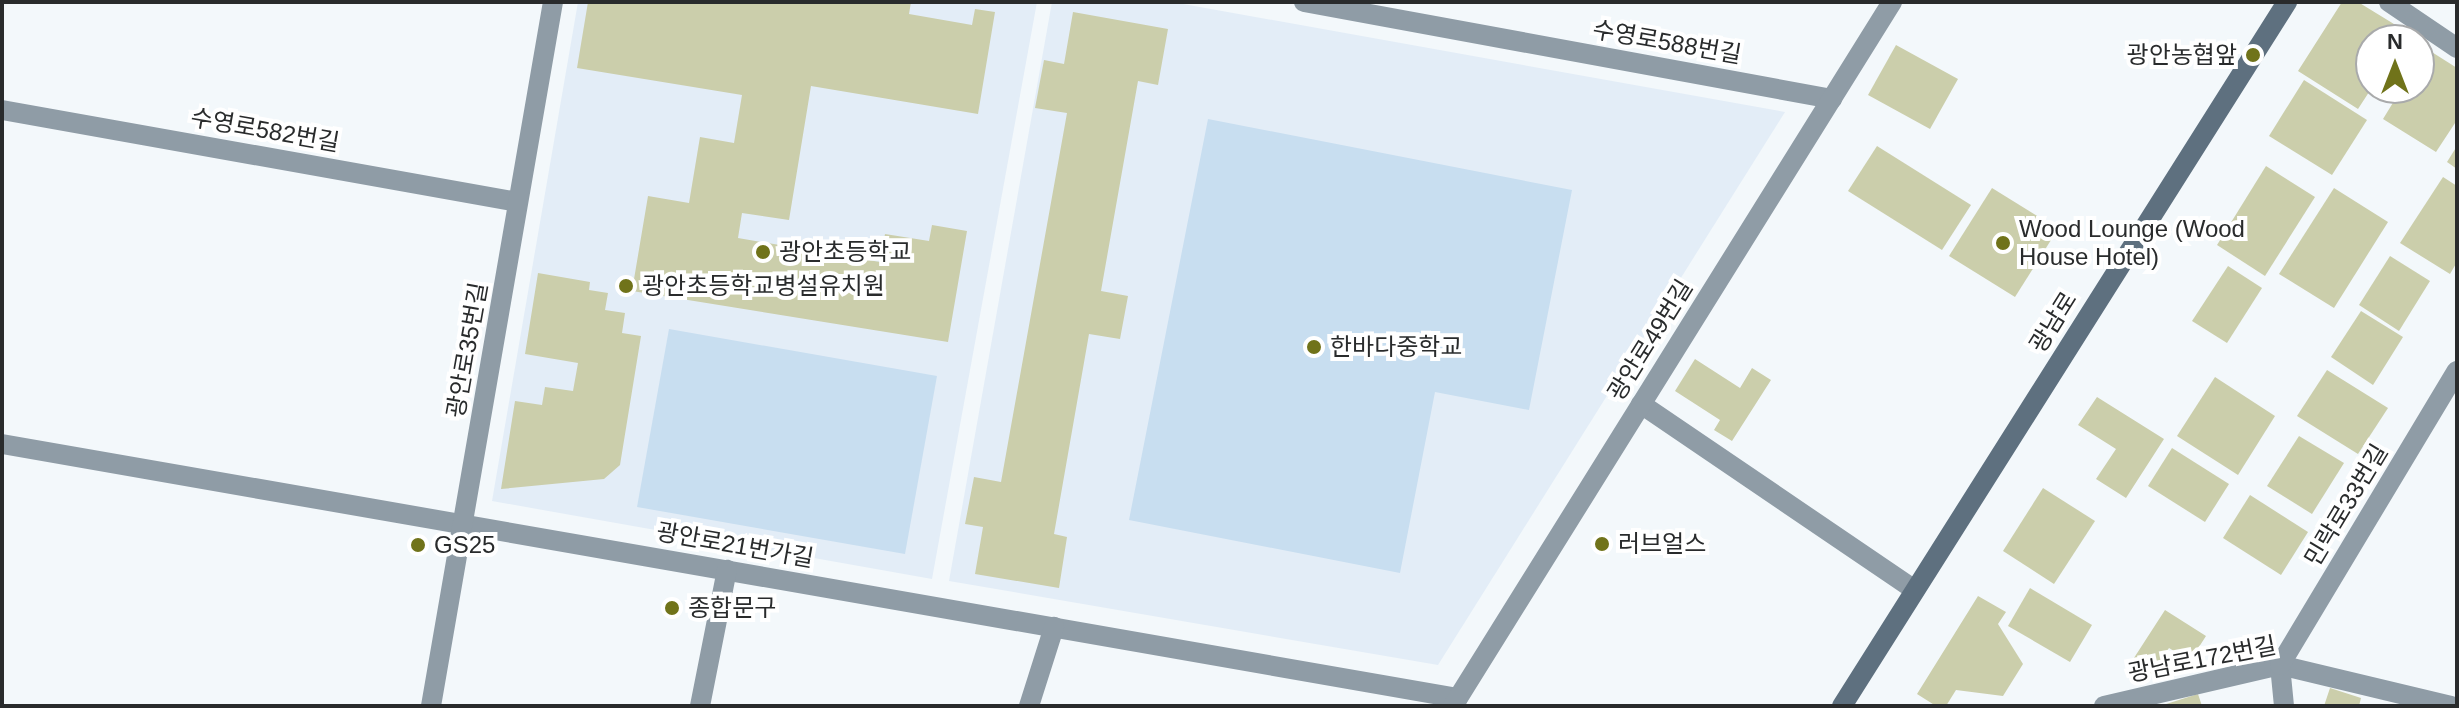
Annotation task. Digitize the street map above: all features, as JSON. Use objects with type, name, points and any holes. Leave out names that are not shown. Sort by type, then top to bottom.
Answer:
[{"type":"main road","name":"광남로","points":[[1842,706],[2287,2]]},
{"type":"street","name":"광안로35번길","points":[[431,706],[553,2]]},
{"type":"street","name":"수영로588번길","points":[[1304,2],[1832,99]]},
{"type":"street","name":"광안로49번길","points":[[1456,702],[1892,2]]},
{"type":"street","points":[[2389,2],[2457,48]]},
{"type":"street","name":"수영로582번길","points":[[2,110],[518,202]]},
{"type":"street","name":"민락로33번길","points":[[2280,665],[2457,371]]},
{"type":"street","points":[[1641,404],[1915,590]]},
{"type":"street","name":"광안로21번가길","points":[[2,444],[1054,627],[1456,702]]},
{"type":"street","points":[[700,706],[727,570]]},
{"type":"street","points":[[1029,706],[1054,627]]},
{"type":"street","points":[[2280,665],[2284,706]]},
{"type":"street","name":"광남로172번길","points":[[2104,706],[2280,665],[2451,706]]},
{"type":"shaded area","name":"광안초등학교","points":[[578,2],[1037,2],[932,579],[492,501]]},
{"type":"shaded area","name":"한바다중학교","points":[[1052,2],[1172,2],[1785,112],[1438,665],[949,581]]},
{"type":"shaded area","points":[[1208,119],[1572,190],[1529,410],[1435,392],[1400,573],[1129,520]]},
{"type":"shaded area","points":[[669,329],[937,376],[905,554],[637,507]]},
{"type":"building","points":[[588,2],[911,2],[909,14],[972,25],[975,9],[995,12],[978,114],[811,86],[789,220],[742,213],[738,238],[880,262],[885,234],[929,241],[932,225],[967,231],[948,342],[632,291],[648,196],[689,203],[700,137],[734,143],[742,95],[577,68]]},
{"type":"building","points":[[2342,2],[2358,2],[2394,24],[2355,24],[2355,104],[2361,104],[2358,109],[2298,71]]},
{"type":"building","points":[[1073,12],[1168,29],[1158,85],[1138,81],[1101,291],[1128,296],[1120,339],[1089,334],[1054,534],[1067,537],[1059,588],[975,574],[983,527],[965,524],[974,477],[1001,482],[1067,113],[1035,108],[1044,60],[1064,64]]},
{"type":"building","points":[[1896,45],[1958,79],[1930,129],[1868,95]]},
{"type":"building","points":[[2435,54],[2457,68],[2457,120],[2436,152],[2383,119],[2392,104],[2435,104]]},
{"type":"building","points":[[2304,80],[2367,120],[2332,175],[2269,136]]},
{"type":"building","points":[[1877,146],[1971,205],[1942,250],[1848,191]]},
{"type":"building","points":[[2457,146],[2457,169],[2447,162]]},
{"type":"building","points":[[2266,166],[2315,197],[2265,276],[2217,245]]},
{"type":"building","points":[[2443,177],[2457,186],[2457,262],[2450,274],[2400,243]]},
{"type":"building","name":"Wood Lounge (Wood House Hotel)","points":[[1992,188],[2058,229],[2015,297],[1949,256]]},
{"type":"building","points":[[2334,188],[2388,222],[2334,308],[2279,274]]},
{"type":"building","points":[[2390,256],[2430,281],[2399,331],[2359,305]]},
{"type":"building","points":[[2228,266],[2262,288],[2227,343],[2192,321]]},
{"type":"building","points":[[538,273],[590,282],[589,290],[608,293],[605,310],[625,313],[622,333],[641,336],[620,465],[604,479],[501,489],[515,401],[542,405],[545,387],[573,391],[578,363],[525,354]]},
{"type":"building","points":[[2361,311],[2403,337],[2373,385],[2331,357]]},
{"type":"building","points":[[1695,359],[1740,388],[1752,368],[1771,380],[1732,441],[1714,430],[1720,420],[1675,391]]},
{"type":"building","points":[[2327,370],[2388,408],[2358,454],[2297,416]]},
{"type":"building","points":[[2215,377],[2275,416],[2238,475],[2177,436]]},
{"type":"building","points":[[2097,397],[2164,439],[2126,498],[2096,479],[2116,449],[2078,425]]},
{"type":"building","points":[[2299,436],[2344,463],[2312,514],[2267,486]]},
{"type":"building","points":[[2172,448],[2229,484],[2205,522],[2148,486]]},
{"type":"building","points":[[2043,488],[2095,521],[2054,584],[2003,551]]},
{"type":"building","points":[[2250,495],[2308,532],[2281,575],[2223,538]]},
{"type":"building","points":[[2030,588],[2092,625],[2070,662],[2008,626]]},
{"type":"building","points":[[1978,596],[2006,612],[1998,624],[2023,664],[2003,696],[1956,690],[1946,706],[1936,706],[1917,694]]},
{"type":"building","points":[[2165,610],[2206,636],[2190,661],[2169,648],[2152,674],[2132,661]]},
{"type":"building","points":[[2330,688],[2361,698],[2359,706],[2324,706]]},
{"type":"building","points":[[2198,694],[2202,706],[2163,706],[2163,705]]},
{"type":"place","name":"광안농협앞","points":[[2253,55]]},
{"type":"place","name":"Wood Lounge (Wood House Hotel)","points":[[2003,243]]},
{"type":"place","name":"광안초등학교","points":[[763,252]]},
{"type":"place","name":"광안초등학교병설유치원","points":[[626,286]]},
{"type":"place","name":"한바다중학교","points":[[1314,347]]},
{"type":"place","name":"러브얼스","points":[[1602,544]]},
{"type":"place","name":"GS25","points":[[418,545]]},
{"type":"place","name":"종합문구","points":[[672,608]]}]
